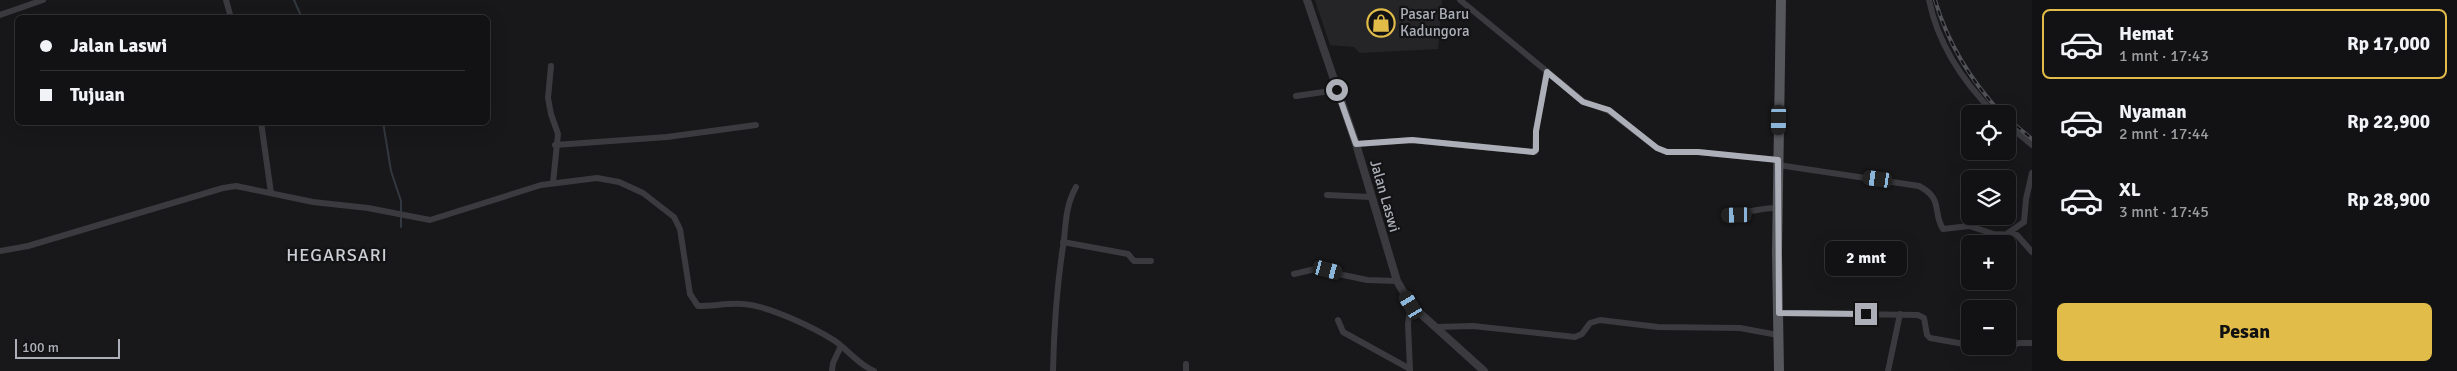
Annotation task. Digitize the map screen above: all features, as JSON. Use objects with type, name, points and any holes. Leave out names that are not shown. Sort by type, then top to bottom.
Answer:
[{"type":"main road","points":[[1779,371],[1777,252],[1781,0]]},
{"type":"street","points":[[0,15],[43,0]]},
{"type":"street","points":[[226,0],[230,15]]},
{"type":"street","name":"Jalan Laswi","points":[[1307,0],[1356,144],[1397,281],[1411,305],[1484,371]]},
{"type":"street","points":[[1460,0],[1583,102],[1609,110],[1657,148],[1667,152],[1698,152],[1778,162],[1920,186],[1930,192],[1934,198],[1943,229],[1969,226],[1994,234],[2017,235],[2032,252]]},
{"type":"street","points":[[1929,0],[1939,34],[1956,66],[1968,85],[1987,105]]},
{"type":"street","points":[[550,66],[548,98],[551,114],[558,128],[553,183]]},
{"type":"street","points":[[1356,144],[1412,140],[1535,152],[1536,131],[1547,72]]},
{"type":"street","points":[[1296,96],[1337,90]]},
{"type":"street","points":[[261,125],[271,193]]},
{"type":"street","points":[[555,145],[667,137],[756,125]]},
{"type":"street","points":[[2016,132],[2032,145]]},
{"type":"street","points":[[2008,234],[2024,222],[2032,173]]},
{"type":"street","points":[[0,251],[28,246],[223,188],[236,186],[430,220],[553,183],[597,178],[619,182],[643,193],[674,217],[680,229],[690,294],[698,306],[752,304],[813,328],[841,346],[863,366],[874,371]]},
{"type":"street","points":[[1053,371],[1058,274],[1067,208],[1076,188]]},
{"type":"street","points":[[1327,195],[1371,197]]},
{"type":"street","points":[[1724,215],[1737,215],[1756,208],[1778,208]]},
{"type":"street","points":[[1063,242],[1128,254],[1136,261],[1151,261]]},
{"type":"street","points":[[1294,274],[1315,269],[1367,280],[1397,281]]},
{"type":"street","points":[[1410,370],[1408,324],[1411,305]]},
{"type":"street","points":[[1779,313],[1918,315],[1924,318],[1927,335],[1930,338],[1961,343]]},
{"type":"street","points":[[1888,371],[1900,314]]},
{"type":"street","points":[[1338,320],[1343,332],[1410,370]]},
{"type":"street","points":[[1436,327],[1473,326],[1575,336],[1582,334],[1590,323],[1600,320],[1658,327],[1740,328],[1778,335]]},
{"type":"street","points":[[2016,344],[2032,343]]},
{"type":"street","points":[[832,371],[833,362],[841,346]]},
{"type":"shaded area","name":"Pasar Baru Kadungora","points":[[1315,0],[1442,0],[1438,49],[1360,53],[1354,47],[1330,45]]},
{"type":"waterway","points":[[294,0],[301,15]]},
{"type":"waterway","points":[[383,125],[391,171],[401,201],[401,227]]},
{"type":"railway","points":[[1935,0],[1954,47],[1980,88],[1994,105]]},
{"type":"railway","points":[[2016,126],[2032,139]]},
{"type":"place","name":"Pasar Baru Kadungora","points":[[1381,23]]},
{"type":"district","name":"HEGARSARI","points":[[337,255]]},
{"type":"route","points":[[1337,90],[1356,144],[1412,140],[1535,152],[1536,131],[1547,72],[1583,102],[1609,110],[1623,123],[1657,148],[1667,152],[1698,152],[1778,160],[1777,252],[1779,313],[1866,314]]}]
